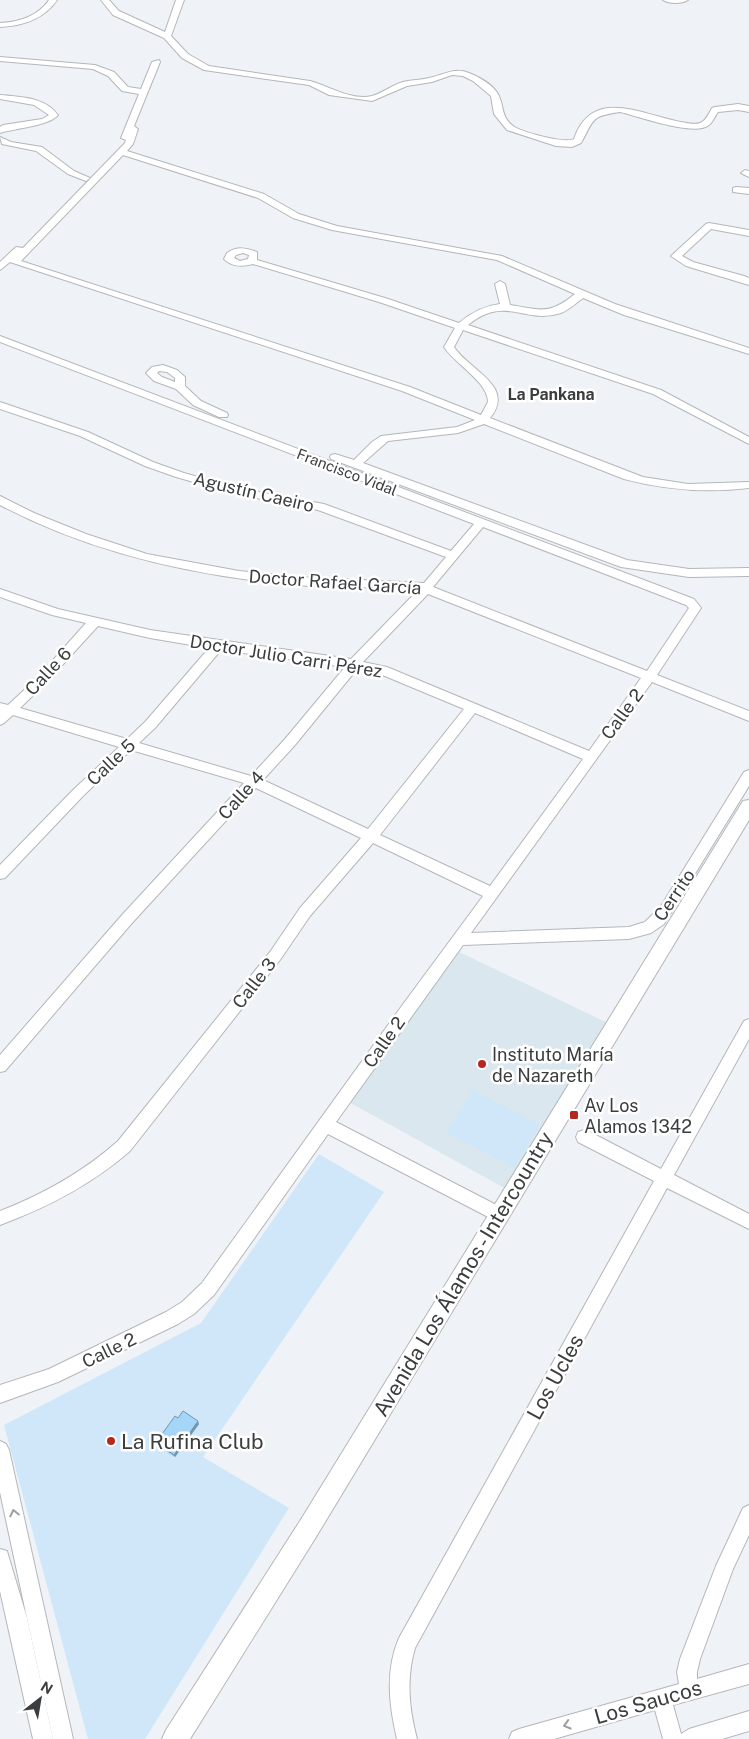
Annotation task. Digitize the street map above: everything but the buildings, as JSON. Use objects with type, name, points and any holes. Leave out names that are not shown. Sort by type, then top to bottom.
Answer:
[{"type":"main road","name":"Avenida Los Álamos - Intercountry","points":[[175,1739],[303,1537],[749,806]]},
{"type":"street","points":[[0,23],[23,20],[45,12],[53,0]]},
{"type":"street","points":[[105,0],[116,13],[167,36],[185,56],[208,68],[310,83],[332,93],[372,99],[405,84],[432,80],[451,73],[464,74],[476,79],[490,89],[495,96],[498,114],[510,128],[556,143],[572,144],[578,141],[582,128],[591,118],[599,113],[620,109],[682,126],[697,127],[704,126],[716,110],[749,109]]},
{"type":"street","points":[[167,36],[180,0]]},
{"type":"street","points":[[667,0],[684,0]]},
{"type":"street","points":[[0,55],[10,59]]},
{"type":"street","points":[[0,59],[95,67],[111,74],[125,89],[142,92]]},
{"type":"street","points":[[0,267],[123,142],[142,92],[156,62]]},
{"type":"street","points":[[0,97],[36,103],[54,114],[47,121],[12,124],[0,130]]},
{"type":"street","points":[[0,277],[121,152],[130,142],[134,130]]},
{"type":"street","points":[[0,140],[12,145],[40,149],[52,157],[65,170],[86,178]]},
{"type":"street","points":[[121,152],[265,197],[293,215],[335,228],[499,258],[614,307],[749,351]]},
{"type":"street","points":[[736,190],[749,191]]},
{"type":"street","points":[[749,233],[708,226],[676,254],[677,258],[688,264],[726,273],[749,283]]},
{"type":"street","points":[[252,261],[461,326],[663,394],[749,441]]},
{"type":"street","points":[[15,262],[406,389],[638,480],[704,488],[749,485]]},
{"type":"street","points":[[500,284],[506,307]]},
{"type":"street","points":[[355,465],[376,444],[386,438],[455,431],[484,420],[494,404],[492,395],[472,370],[449,347],[452,337],[461,326],[479,312],[506,307],[547,312],[557,311],[582,294]]},
{"type":"street","name":"Francisco Vidal","points":[[0,340],[694,605]]},
{"type":"street","points":[[180,386],[192,399],[205,407],[355,465],[625,564],[689,573],[749,572]]},
{"type":"street","name":"Agustín Caeiro","points":[[0,405],[84,434],[149,464],[180,475],[236,492],[320,507],[452,556]]},
{"type":"street","name":"Doctor Rafael García","points":[[0,500],[30,516],[82,537],[136,554],[174,563],[239,575],[330,583],[415,585],[426,588],[749,716]]},
{"type":"street","name":"Calle 4","points":[[0,1066],[127,919],[290,742],[354,664],[426,588],[482,523]]},
{"type":"street","name":"Doctor Julio Carri Pérez","points":[[0,593],[56,612],[150,634],[354,664],[405,678],[591,757]]},
{"type":"street","name":"Calle 2","points":[[0,1394],[74,1367],[172,1318],[188,1308],[219,1274],[406,1011],[493,894],[649,677],[694,611],[694,605]]},
{"type":"street","name":"Calle 6","points":[[0,720],[5,709],[52,669],[95,621]]},
{"type":"street","name":"Calle 5","points":[[0,874],[64,807],[163,710],[218,645]]},
{"type":"street","name":"Calle 3","points":[[0,1218],[41,1202],[71,1187],[96,1171],[124,1146],[275,956],[305,912],[371,836],[473,707]]},
{"type":"street","points":[[5,709],[253,781],[493,894]]},
{"type":"street","name":"Cerrito","points":[[460,939],[619,934],[648,929],[655,924],[666,910],[749,775]]},
{"type":"street","name":"Los Ucles","points":[[407,1739],[398,1695],[400,1664],[406,1645],[665,1180],[749,1025]]},
{"type":"street","points":[[326,1125],[500,1215]]},
{"type":"street","points":[[584,1137],[749,1222]]},
{"type":"street","points":[[0,1450],[22,1550],[43,1739]]},
{"type":"street","points":[[689,1690],[687,1672],[690,1659],[725,1566],[749,1514]]},
{"type":"street","points":[[22,1550],[0,1561],[34,1650],[62,1739]]},
{"type":"street","name":"Los Saucos","points":[[518,1739],[749,1674]]},
{"type":"street","points":[[661,1698],[673,1739]]},
{"type":"street","points":[[689,1739],[749,1721]]},
{"type":"shaded area","name":"Instituto María de Nazareth","points":[[455,950],[614,1026],[508,1190],[347,1101]]},
{"type":"shaded area","points":[[473,1090],[540,1125],[514,1168],[446,1132]]},
{"type":"shaded area","name":"La Rufina Club","points":[[319,1154],[384,1192],[203,1457],[289,1508],[145,1739],[88,1739],[4,1425],[201,1323]]},
{"type":"place","name":"Instituto María de Nazareth","points":[[482,1064]]},
{"type":"place","name":"Av Los Alamos 1342","points":[[574,1115]]},
{"type":"place","name":"La Rufina Club","points":[[111,1441]]},
{"type":"district","name":"La Pankana","points":[[551,394]]}]
